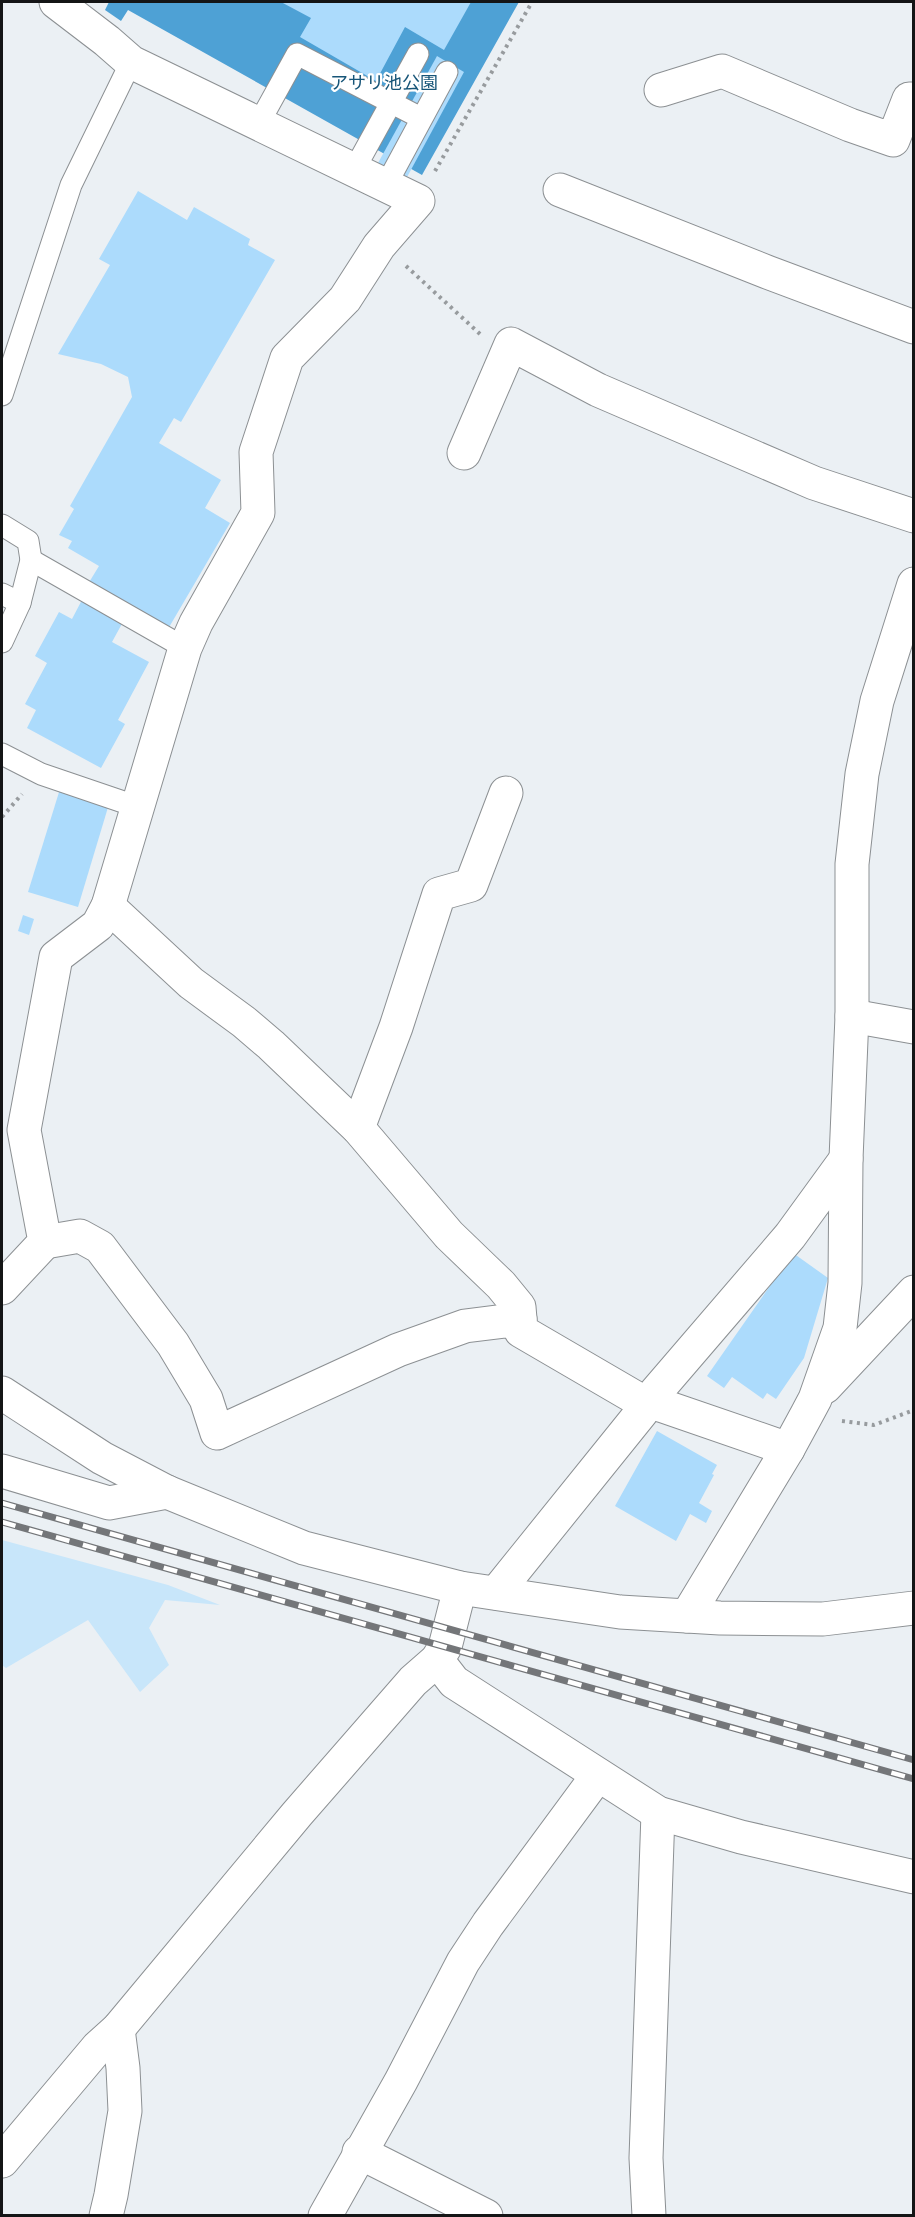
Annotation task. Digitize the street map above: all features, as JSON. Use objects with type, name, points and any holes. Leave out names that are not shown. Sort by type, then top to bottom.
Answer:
[{"type":"street","points":[[45,1242],[24,1130],[56,957],[98,925],[108,906],[185,648],[196,623],[258,513],[256,452],[287,358],[345,299],[379,246],[418,201],[131,62],[56,2]]},
{"type":"street","points":[[661,90],[722,71],[850,125],[893,140],[909,99],[914,99]]},
{"type":"street","points":[[560,190],[914,327]]},
{"type":"street","points":[[464,453],[511,344],[598,390],[814,483],[914,516]]},
{"type":"street","points":[[687,1616],[788,1449],[815,1399],[840,1328],[845,1283],[846,1159],[852,1016],[852,864],[862,774],[879,692],[914,584]]},
{"type":"street","points":[[358,1128],[396,1027],[439,894],[471,885],[506,793]]},
{"type":"street","points":[[108,906],[191,983],[271,1045],[358,1128],[449,1235],[501,1285],[519,1307],[521,1332],[636,1398],[788,1449]]},
{"type":"street","points":[[852,1016],[914,1028]]},
{"type":"street","points":[[496,1593],[663,1383],[790,1236],[846,1159]]},
{"type":"street","points":[[2,1288],[45,1242],[80,1236],[100,1246],[173,1344],[206,1399],[217,1433],[398,1350],[465,1326],[520,1318]]},
{"type":"street","points":[[815,1399],[914,1292]]},
{"type":"street","points":[[2,1394],[102,1458],[166,1492],[304,1548],[460,1588],[620,1612],[687,1616],[823,1619],[914,1608]]},
{"type":"street","points":[[2,1471],[109,1503],[166,1492]]},
{"type":"street","points":[[2,2161],[98,2047],[118,2029],[297,1814],[413,1681],[437,1660],[445,1647],[460,1588]]},
{"type":"street","points":[[437,1660],[454,1682],[658,1813],[741,1837],[914,1877]]},
{"type":"street","points":[[325,2216],[401,2081],[463,1962],[488,1924],[598,1775]]},
{"type":"street","points":[[649,2216],[646,2158],[658,1813]]},
{"type":"street","points":[[106,2216],[125,2111],[118,2029]]},
{"type":"street","points":[[359,2152],[486,2216]]},
{"type":"lane","points":[[259,123],[297,54],[421,118]]},
{"type":"lane","points":[[354,170],[418,54]]},
{"type":"lane","points":[[2,395],[71,185],[131,62]]},
{"type":"lane","points":[[386,185],[447,72]]},
{"type":"lane","points":[[2,525],[28,541],[31,560],[11,598],[2,642]]},
{"type":"lane","points":[[31,560],[185,648]]},
{"type":"lane","points":[[2,754],[41,774],[138,807]]},
{"type":"path","points":[[418,201],[532,2]]},
{"type":"path","points":[[379,246],[401,261],[504,357]]},
{"type":"path","points":[[850,1423],[874,1425],[914,1410]]},
{"type":"shaded area","points":[[2,1540],[168,1585],[220,1605],[165,1600],[149,1628],[169,1665],[140,1692],[88,1620],[6,1668],[2,1665]]},
{"type":"water","name":"アサリ池公園","points":[[109,2],[519,2],[422,175],[128,10],[121,21],[105,10]]},
{"type":"building","points":[[281,2],[471,2],[444,50],[405,27],[376,81],[300,37],[311,18]]},
{"type":"building","points":[[437,56],[464,72],[406,179],[378,163]]},
{"type":"building","points":[[138,191],[187,220],[194,207],[250,239],[248,245],[275,260],[181,422],[174,418],[159,443],[221,480],[205,508],[230,523],[168,629],[88,584],[99,566],[68,548],[72,541],[59,535],[74,509],[70,506],[132,397],[128,377],[101,364],[58,354],[110,265],[99,259]]},
{"type":"building","points":[[83,598],[124,620],[112,642],[149,662],[118,720],[125,724],[101,768],[27,728],[36,710],[25,704],[47,663],[35,656],[59,612],[72,619]]},
{"type":"building","points":[[60,789],[109,804],[78,907],[28,892]]},
{"type":"building","points":[[23,915],[34,919],[29,935],[18,931]]},
{"type":"building","points":[[793,1253],[828,1278],[804,1358],[776,1399],[767,1393],[763,1399],[732,1377],[724,1388],[707,1376]]},
{"type":"building","points":[[657,1431],[717,1465],[699,1503],[712,1511],[706,1523],[690,1514],[676,1541],[615,1506]]},
{"type":"railway","points":[[2,1503],[914,1760]]},
{"type":"railway","points":[[2,1522],[914,1779]]}]
